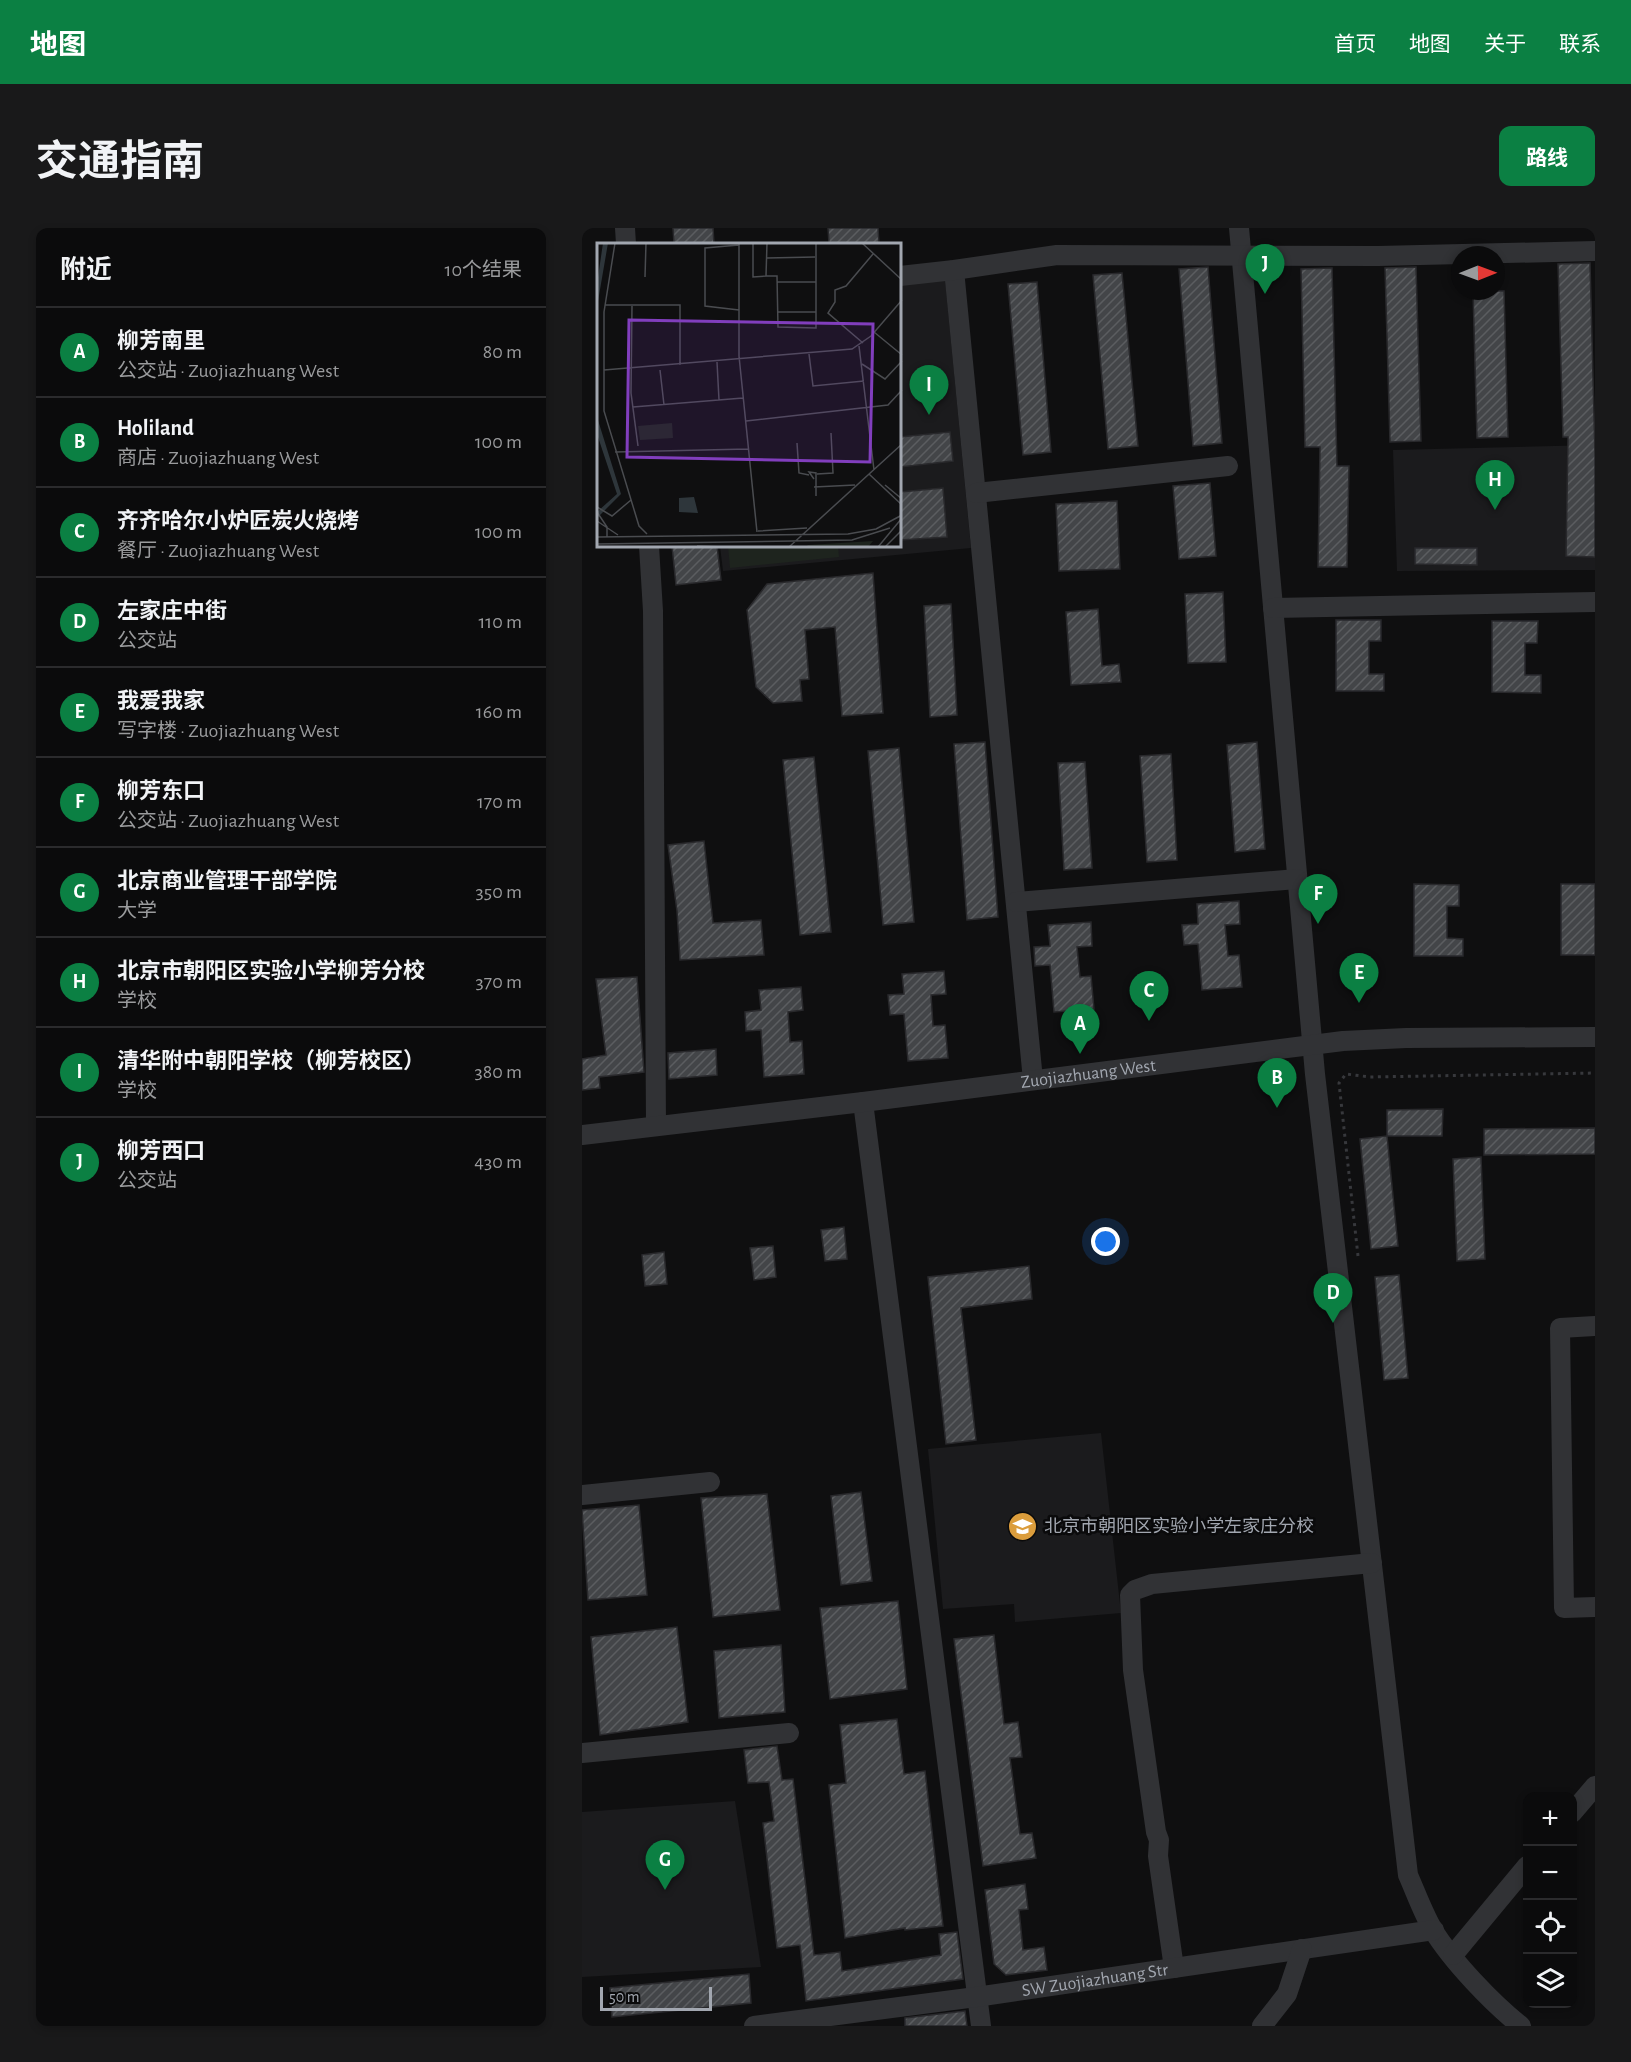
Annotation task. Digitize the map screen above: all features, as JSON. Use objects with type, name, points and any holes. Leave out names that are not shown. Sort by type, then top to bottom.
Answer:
[{"type":"street","points":[[625,228],[626,243]]},
{"type":"street","points":[[1239,228],[1313,1045],[1408,1875],[1434,1930],[1453,1955],[1509,2017],[1521,2026]]},
{"type":"street","points":[[902,276],[1057,255],[1378,256],[1595,251]]},
{"type":"street","points":[[954,270],[1033,1080]]},
{"type":"street","points":[[976,493],[1228,466]]},
{"type":"street","points":[[649,548],[653,611],[656,1126]]},
{"type":"street","points":[[1273,608],[1595,602]]},
{"type":"street","points":[[1016,902],[1297,879]]},
{"type":"street","name":"Zuojiazhuang West","points":[[582,1135],[1313,1045],[1406,1038],[1595,1037]]},
{"type":"street","points":[[863,1102],[981,2026]]},
{"type":"street","points":[[1595,1326],[1560,1328],[1563,1608],[1595,1607]]},
{"type":"street","points":[[582,1496],[710,1482]]},
{"type":"street","points":[[1174,1968],[1158,1856],[1159,1840],[1135,1690],[1130,1595],[1135,1590],[1152,1584],[1372,1563]]},
{"type":"street","points":[[582,1753],[789,1733]]},
{"type":"street","points":[[1577,1807],[1595,1786]]},
{"type":"street","points":[[1453,1955],[1523,1871]]},
{"type":"street","name":"SW Zuojiazhuang Str","points":[[754,2026],[976,1997],[1434,1930]]},
{"type":"street","points":[[1262,2026],[1287,1994],[1302,1950]]},
{"type":"path","points":[[1358,1256],[1340,1083],[1346,1074],[1370,1077],[1595,1073]]},
{"type":"shaded area","points":[[945,279],[971,548],[723,571],[720,548],[902,548],[902,285]]},
{"type":"shaded area","points":[[1595,445],[1595,570],[1397,571],[1393,450]]},
{"type":"shaded area","points":[[728,548],[838,548],[839,557],[730,568]]},
{"type":"shaded area","name":"北京市朝阳区实验小学左家庄分校","points":[[1101,1433],[1121,1613],[1015,1622],[1014,1604],[943,1609],[928,1449]]},
{"type":"shaded area","points":[[735,1801],[761,1967],[582,1977],[582,1812]]},
{"type":"building","points":[[673,228],[713,228],[714,243],[674,243]]},
{"type":"building","points":[[828,228],[878,228],[879,243],[829,243]]},
{"type":"building","points":[[1590,263],[1595,557],[1566,556],[1568,437],[1563,437],[1558,264]]},
{"type":"building","points":[[1208,267],[1222,443],[1193,446],[1179,269]]},
{"type":"building","points":[[1416,267],[1421,441],[1390,442],[1385,268]]},
{"type":"building","points":[[1332,268],[1337,466],[1349,466],[1347,567],[1318,567],[1320,447],[1305,447],[1301,269]]},
{"type":"building","points":[[1122,273],[1138,446],[1108,449],[1093,275]]},
{"type":"building","points":[[1037,282],[1051,452],[1023,455],[1008,284]]},
{"type":"building","points":[[1473,300],[1504,300],[1508,437],[1477,438]]},
{"type":"building","points":[[950,432],[953,461],[902,467],[902,437]]},
{"type":"building","points":[[1210,483],[1216,556],[1179,559],[1173,486]]},
{"type":"building","points":[[943,488],[947,537],[902,540],[902,492]]},
{"type":"building","points":[[1117,501],[1120,569],[1059,571],[1056,504]]},
{"type":"building","points":[[672,548],[717,548],[721,580],[676,585]]},
{"type":"building","points":[[1415,548],[1477,548],[1477,565],[1415,564]]},
{"type":"building","points":[[873,573],[883,713],[842,716],[835,627],[805,630],[809,679],[800,680],[802,701],[773,703],[756,687],[747,610],[767,584]]},
{"type":"building","points":[[1223,592],[1226,662],[1188,663],[1185,594]]},
{"type":"building","points":[[951,604],[957,715],[930,717],[924,606]]},
{"type":"building","points":[[1098,609],[1102,666],[1119,664],[1121,682],[1071,685],[1066,612]]},
{"type":"building","points":[[1336,620],[1381,620],[1381,641],[1369,641],[1369,674],[1384,674],[1384,691],[1336,691]]},
{"type":"building","points":[[1492,621],[1538,621],[1537,643],[1525,643],[1525,675],[1541,675],[1541,693],[1492,692]]},
{"type":"building","points":[[985,742],[998,917],[967,920],[954,744]]},
{"type":"building","points":[[1257,742],[1265,849],[1235,852],[1227,745]]},
{"type":"building","points":[[899,748],[914,922],[883,925],[868,751]]},
{"type":"building","points":[[1171,754],[1177,860],[1147,862],[1140,756]]},
{"type":"building","points":[[814,757],[831,932],[800,935],[783,760]]},
{"type":"building","points":[[1085,762],[1092,868],[1064,870],[1058,763]]},
{"type":"building","points":[[704,841],[713,923],[761,920],[764,955],[680,960],[677,911],[668,845]]},
{"type":"building","points":[[1414,884],[1459,885],[1459,906],[1447,906],[1447,938],[1463,939],[1463,956],[1414,956]]},
{"type":"building","points":[[1561,884],[1595,884],[1595,955],[1561,955]]},
{"type":"building","points":[[1239,901],[1240,924],[1225,925],[1228,956],[1239,955],[1242,987],[1202,990],[1198,944],[1184,945],[1182,925],[1198,924],[1197,904]]},
{"type":"building","points":[[1091,922],[1092,946],[1077,947],[1080,977],[1091,976],[1094,1009],[1054,1012],[1050,965],[1035,966],[1034,947],[1050,946],[1048,925]]},
{"type":"building","points":[[944,971],[946,994],[931,995],[933,1026],[945,1025],[948,1058],[908,1061],[904,1014],[890,1015],[888,995],[904,994],[902,974]]},
{"type":"building","points":[[637,977],[644,1072],[599,1077],[600,1088],[582,1090],[582,1059],[606,1055],[596,979]]},
{"type":"building","points":[[801,987],[803,1010],[788,1012],[790,1042],[802,1041],[804,1074],[764,1077],[761,1030],[746,1031],[745,1012],[761,1010],[759,990]]},
{"type":"building","points":[[716,1049],[717,1075],[669,1079],[668,1053]]},
{"type":"building","points":[[1443,1109],[1442,1136],[1387,1136],[1387,1110]]},
{"type":"building","points":[[1595,1128],[1595,1154],[1484,1155],[1484,1129]]},
{"type":"building","points":[[1387,1136],[1398,1246],[1371,1249],[1360,1139]]},
{"type":"building","points":[[1481,1157],[1485,1259],[1457,1261],[1453,1159]]},
{"type":"building","points":[[844,1227],[847,1259],[825,1261],[821,1230]]},
{"type":"building","points":[[773,1246],[776,1277],[754,1280],[750,1248]]},
{"type":"building","points":[[664,1252],[667,1284],[645,1286],[642,1255]]},
{"type":"building","points":[[1029,1266],[1032,1299],[961,1308],[976,1440],[946,1444],[928,1277]]},
{"type":"building","points":[[1399,1275],[1408,1378],[1384,1380],[1375,1277]]},
{"type":"building","points":[[861,1492],[872,1581],[841,1585],[831,1496]]},
{"type":"building","points":[[767,1494],[780,1610],[713,1617],[701,1498]]},
{"type":"building","points":[[639,1505],[647,1595],[588,1600],[582,1510]]},
{"type":"building","points":[[898,1601],[907,1689],[830,1699],[820,1608]]},
{"type":"building","points":[[677,1627],[688,1722],[600,1735],[591,1637]]},
{"type":"building","points":[[994,1635],[1004,1724],[1018,1722],[1022,1757],[1010,1758],[1020,1834],[1032,1833],[1036,1858],[983,1866],[954,1639]]},
{"type":"building","points":[[781,1645],[785,1712],[719,1718],[714,1651]]},
{"type":"building","points":[[897,1719],[904,1774],[925,1771],[943,1926],[905,1930],[905,1928],[845,1938],[829,1785],[846,1783],[840,1725]]},
{"type":"building","points":[[777,1746],[782,1780],[793,1779],[814,1955],[840,1952],[842,1971],[941,1955],[939,1934],[957,1932],[963,1979],[806,2001],[800,1945],[777,1948],[763,1823],[774,1821],[769,1782],[748,1783],[744,1750]]},
{"type":"building","points":[[1025,1884],[1028,1909],[1019,1910],[1023,1950],[1044,1947],[1047,1970],[1006,1975],[994,1964],[985,1890]]},
{"type":"building","points":[[749,1974],[751,2003],[612,2017],[610,1988]]},
{"type":"building","points":[[965,2011],[967,2026],[905,2026],[905,2018]]},
{"type":"place","name":"柳芳西口","points":[[1265,294]]},
{"type":"place","name":"清华附中朝阳学校（柳芳校区）","points":[[929,415]]},
{"type":"place","name":"北京市朝阳区实验小学柳芳分校","points":[[1495,510]]},
{"type":"place","name":"柳芳东口","points":[[1318,924]]},
{"type":"place","name":"我爱我家","points":[[1359,1003]]},
{"type":"place","name":"齐齐哈尔小炉匠炭火烧烤","points":[[1149,1021]]},
{"type":"place","name":"柳芳南里","points":[[1080,1054]]},
{"type":"place","name":"Holiland","points":[[1277,1108]]},
{"type":"place","name":"左家庄中街","points":[[1333,1323]]},
{"type":"place","name":"北京市朝阳区实验小学左家庄分校","points":[[1023,1526]]},
{"type":"place","name":"北京商业管理干部学院","points":[[665,1890]]}]
